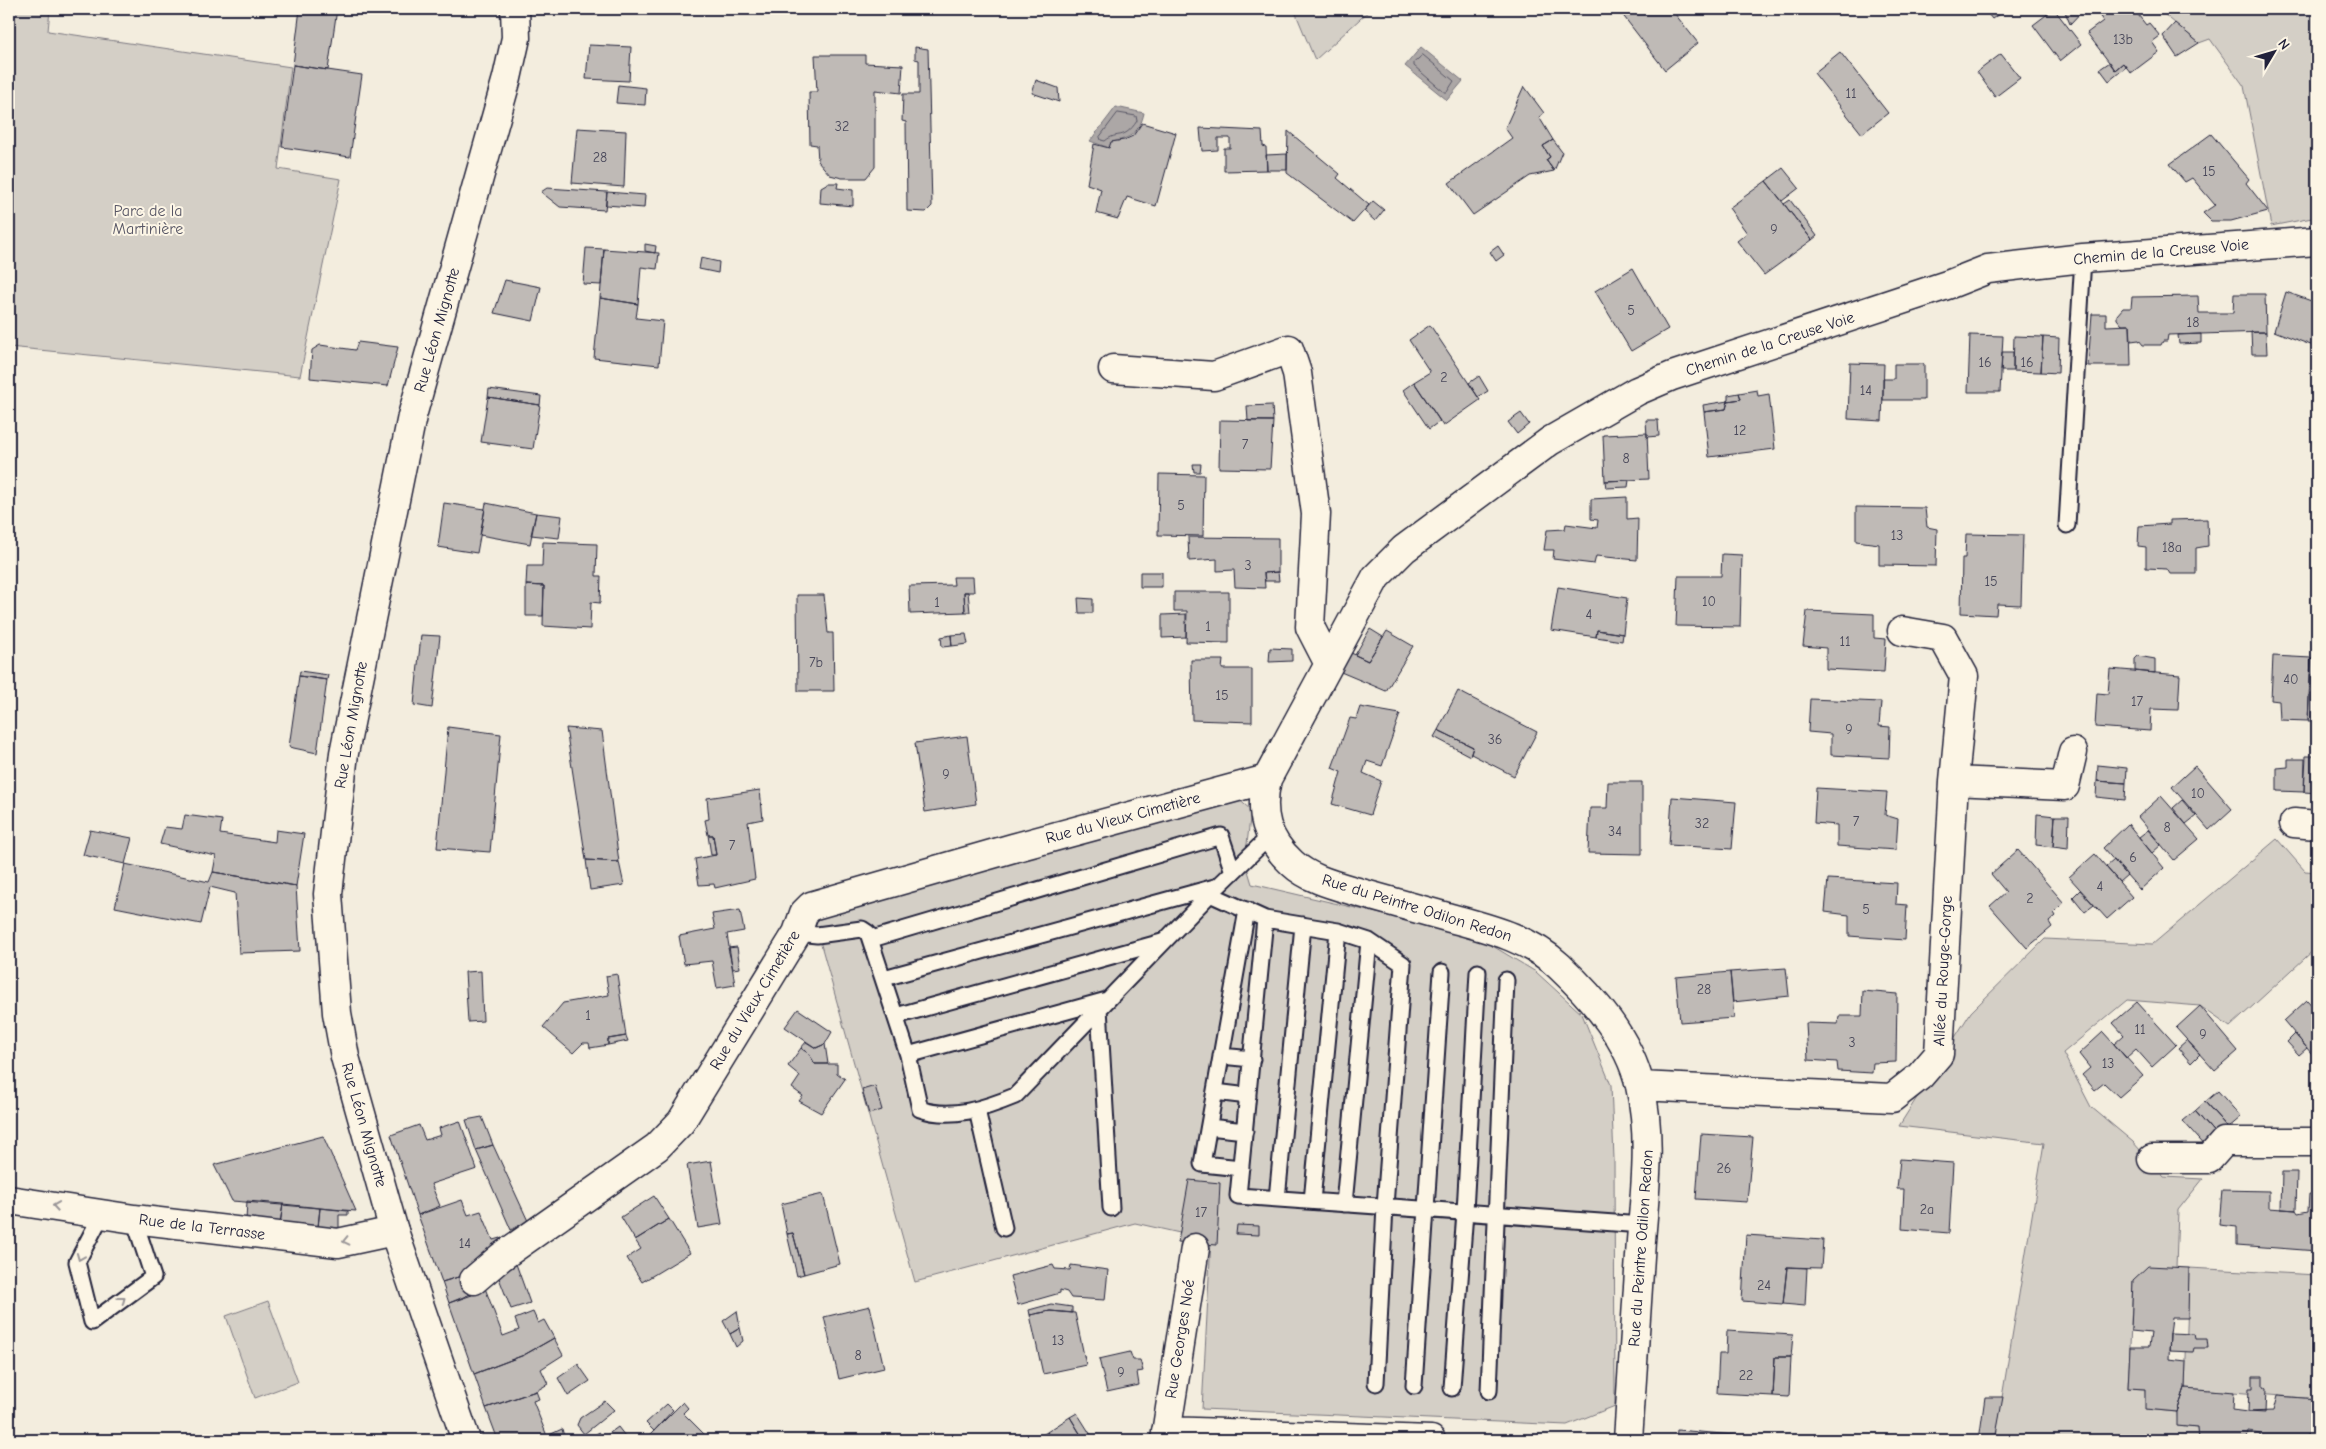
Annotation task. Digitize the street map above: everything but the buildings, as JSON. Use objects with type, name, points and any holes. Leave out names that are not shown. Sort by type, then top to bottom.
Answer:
[{"type":"street","name":"Rue Léon Mignotte","points":[[466,1440],[394,1231],[345,1057],[337,1013],[328,894],[344,753],[408,435],[507,78],[516,38],[514,9]]},
{"type":"street","name":"Chemin de la Creuse Voie","points":[[1329,664],[1376,576],[1404,549],[1550,441],[1637,391],[1672,376],[1950,284],[1988,269],[2083,258],[2317,241]]},
{"type":"street","points":[[1113,369],[1214,376],[1289,349],[1297,373],[1316,514],[1310,626],[1329,664]]},
{"type":"street","name":"Allée du Rouge-Gorge","points":[[1640,1086],[1892,1098],[1920,1076],[1939,1054],[1954,781],[1964,676],[1942,638],[1902,631]]},
{"type":"street","name":"Rue du Peintre Odilon Redon","points":[[1329,664],[1267,779],[1263,796],[1263,816],[1271,835],[1293,864],[1327,882],[1489,929],[1526,942],[1557,964],[1585,992],[1610,1022],[1629,1055],[1640,1086],[1648,1142],[1628,1440]]},
{"type":"street","points":[[1954,781],[2065,786],[2074,752]]},
{"type":"street","name":"Rue du Vieux Cimetière","points":[[474,1280],[501,1257],[657,1147],[671,1134],[700,1092],[797,933],[804,913],[810,906],[1013,848],[1267,779]]},
{"type":"street","points":[[2152,1159],[2209,1159],[2224,1142],[2317,1142]]},
{"type":"street","name":"Rue de la Terrasse","points":[[9,1200],[134,1219],[338,1243],[394,1231]]},
{"type":"street","name":"Rue Georges Noé","points":[[1195,1248],[1165,1435],[1431,1440]]},
{"type":"lane","points":[[2067,525],[2083,258]]},
{"type":"lane","points":[[797,933],[817,935],[862,929],[868,933],[872,940],[908,1055],[920,1109],[935,1114],[977,1110],[1015,1096],[1214,890],[1271,835]]},
{"type":"lane","points":[[872,940],[1221,836],[1233,872]]},
{"type":"lane","points":[[884,978],[1214,890],[1265,919],[1338,931],[1369,942],[1403,964],[1376,1383]]},
{"type":"lane","points":[[1242,1168],[1202,1164],[1247,910]]},
{"type":"lane","points":[[1265,919],[1238,1196],[1642,1225]]},
{"type":"lane","points":[[1277,1198],[1303,925]]},
{"type":"lane","points":[[1312,1201],[1338,931]]},
{"type":"lane","points":[[896,1016],[1164,942]]},
{"type":"lane","points":[[1344,1204],[1369,942]]},
{"type":"lane","points":[[1240,952],[1262,954]]},
{"type":"lane","points":[[1414,1386],[1442,972]]},
{"type":"lane","points":[[1452,1388],[1465,1212],[1478,972]]},
{"type":"lane","points":[[1489,1391],[1506,980]]},
{"type":"lane","points":[[1234,988],[1258,990]]},
{"type":"lane","points":[[908,1055],[1104,1004]]},
{"type":"lane","points":[[1104,1004],[1110,1208]]},
{"type":"lane","points":[[1227,1023],[1255,1024]]},
{"type":"lane","points":[[1221,1056],[1252,1059]]},
{"type":"lane","points":[[1215,1092],[1248,1096]]},
{"type":"lane","points":[[977,1110],[1004,1228]]},
{"type":"lane","points":[[1208,1128],[1245,1131]]},
{"type":"lane","points":[[102,1214],[77,1262],[92,1322],[152,1277],[134,1219]]},
{"type":"green space","name":"Parc de la Martinière","points":[[9,9],[50,9],[48,31],[291,67],[278,169],[341,179],[300,376],[9,347]]},
{"type":"green space","points":[[1294,9],[1371,9],[1315,60]]},
{"type":"green space","points":[[2158,9],[2317,9],[2317,217],[2271,226],[2244,86],[2210,39],[2199,43]]},
{"type":"green space","points":[[1237,798],[1251,810],[1245,861],[1252,884],[1476,936],[1536,972],[1582,1014],[1611,1085],[1614,1159],[1615,1406],[1567,1425],[1202,1409],[1211,1240],[1135,1223],[915,1282],[813,916]]},
{"type":"green space","points":[[2277,839],[2305,871],[2317,872],[2317,947],[2230,1027],[2200,1006],[2127,1000],[2063,1053],[2091,1107],[2133,1142],[2164,1177],[2203,1179],[2178,1210],[2176,1268],[2133,1281],[2128,1388],[2145,1389],[2146,1409],[2177,1412],[2178,1426],[2197,1428],[2198,1440],[1995,1440],[2044,1143],[1899,1126],[1971,1012],[2045,939],[2153,944]]},
{"type":"green space","points":[[2189,1268],[2317,1275],[2317,1399],[2185,1388]]},
{"type":"green space","points":[[268,1301],[298,1382],[255,1398],[226,1316]]},
{"type":"water","points":[[1421,47],[1463,81],[1447,100],[1405,66]]},
{"type":"water","points":[[1116,107],[1144,113],[1137,130],[1129,137],[1111,142],[1109,148],[1090,141]]}]
